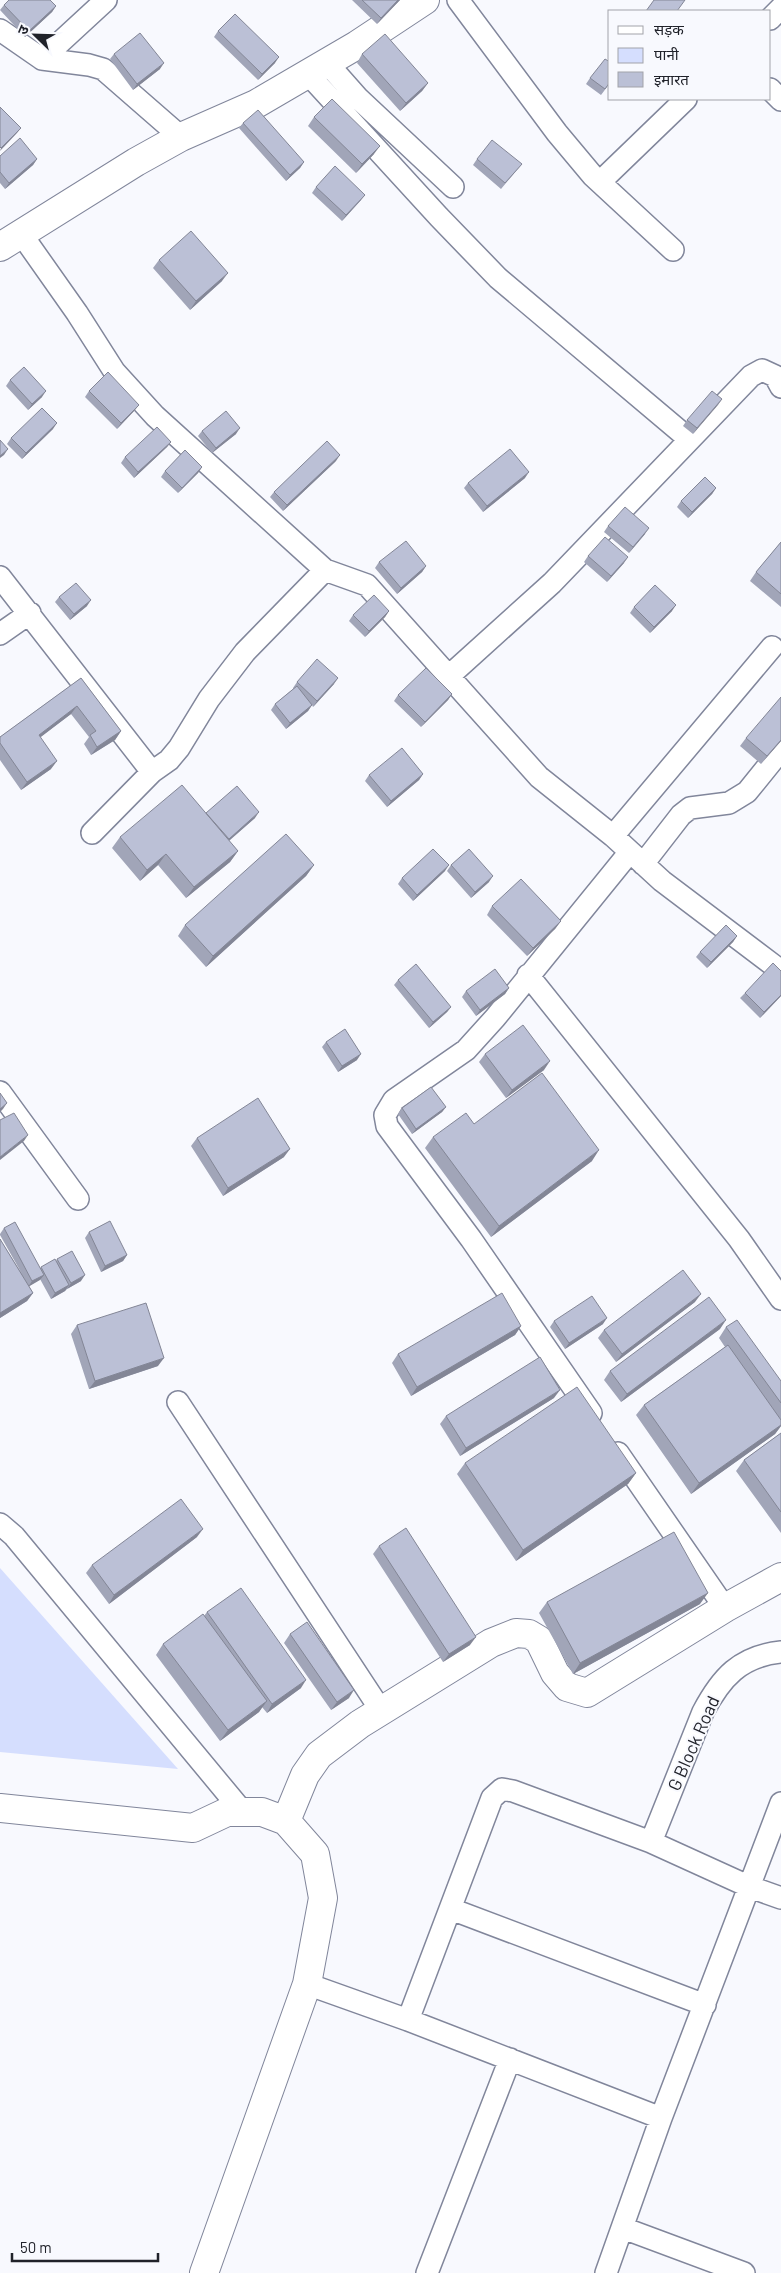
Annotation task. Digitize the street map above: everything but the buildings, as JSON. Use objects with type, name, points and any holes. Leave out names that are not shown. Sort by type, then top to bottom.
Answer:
[{"type":"street","points":[[42,59],[106,0]]},
{"type":"street","points":[[426,0],[256,104],[181,137],[136,162],[11,241],[77,313],[98,349],[127,387],[155,416],[325,570],[367,585],[539,777],[613,836],[636,859],[781,971]]},
{"type":"street","points":[[458,0],[557,134],[600,182],[673,250]]},
{"type":"street","points":[[771,18],[781,8]]},
{"type":"street","points":[[0,30],[42,59],[89,65],[103,70],[181,137]]},
{"type":"street","points":[[317,68],[363,103],[453,187]]},
{"type":"street","points":[[317,68],[439,217],[498,278],[689,439]]},
{"type":"street","points":[[771,90],[781,100]]},
{"type":"street","points":[[600,182],[685,100]]},
{"type":"street","points":[[449,676],[552,583],[751,376],[762,370],[775,376],[781,387]]},
{"type":"street","points":[[92,833],[152,772],[169,760],[179,748],[209,699],[245,652],[325,570]]},
{"type":"street","points":[[0,576],[152,772]]},
{"type":"street","points":[[0,634],[30,613]]},
{"type":"street","points":[[613,836],[772,647]]},
{"type":"street","points":[[725,1608],[472,1238],[387,1126],[385,1115],[394,1100],[466,1050],[495,1018],[528,975],[636,859],[681,816],[690,808],[729,803],[747,792],[781,750]]},
{"type":"street","points":[[528,975],[739,1239],[781,1299]]},
{"type":"street","points":[[0,1092],[78,1199]]},
{"type":"street","points":[[178,1402],[382,1712]]},
{"type":"street","points":[[0,1524],[14,1536],[242,1811]]},
{"type":"street","points":[[286,1821],[305,1775],[319,1755],[360,1724],[491,1643],[516,1633],[529,1634],[540,1640],[555,1673],[567,1687],[587,1693],[725,1608],[781,1577]]},
{"type":"street","name":"G Block Road","points":[[651,1842],[703,1712],[712,1695],[729,1672],[768,1653],[781,1652]]},
{"type":"street","points":[[408,2020],[492,1798],[502,1789],[513,1791],[651,1842],[750,1888],[781,1898]]},
{"type":"street","points":[[606,2273],[624,2228],[661,2118],[781,1803]]},
{"type":"street","points":[[0,1808],[193,1828],[226,1812],[262,1812],[286,1821],[315,1854],[323,1898],[320,1925],[307,1984],[204,2273]]},
{"type":"street","points":[[451,1909],[705,2005]]},
{"type":"street","points":[[307,1984],[408,2020],[661,2118]]},
{"type":"street","points":[[427,2273],[510,2059]]},
{"type":"street","points":[[624,2228],[744,2273]]},
{"type":"water","points":[[0,1568],[178,1769],[0,1752]]}]
